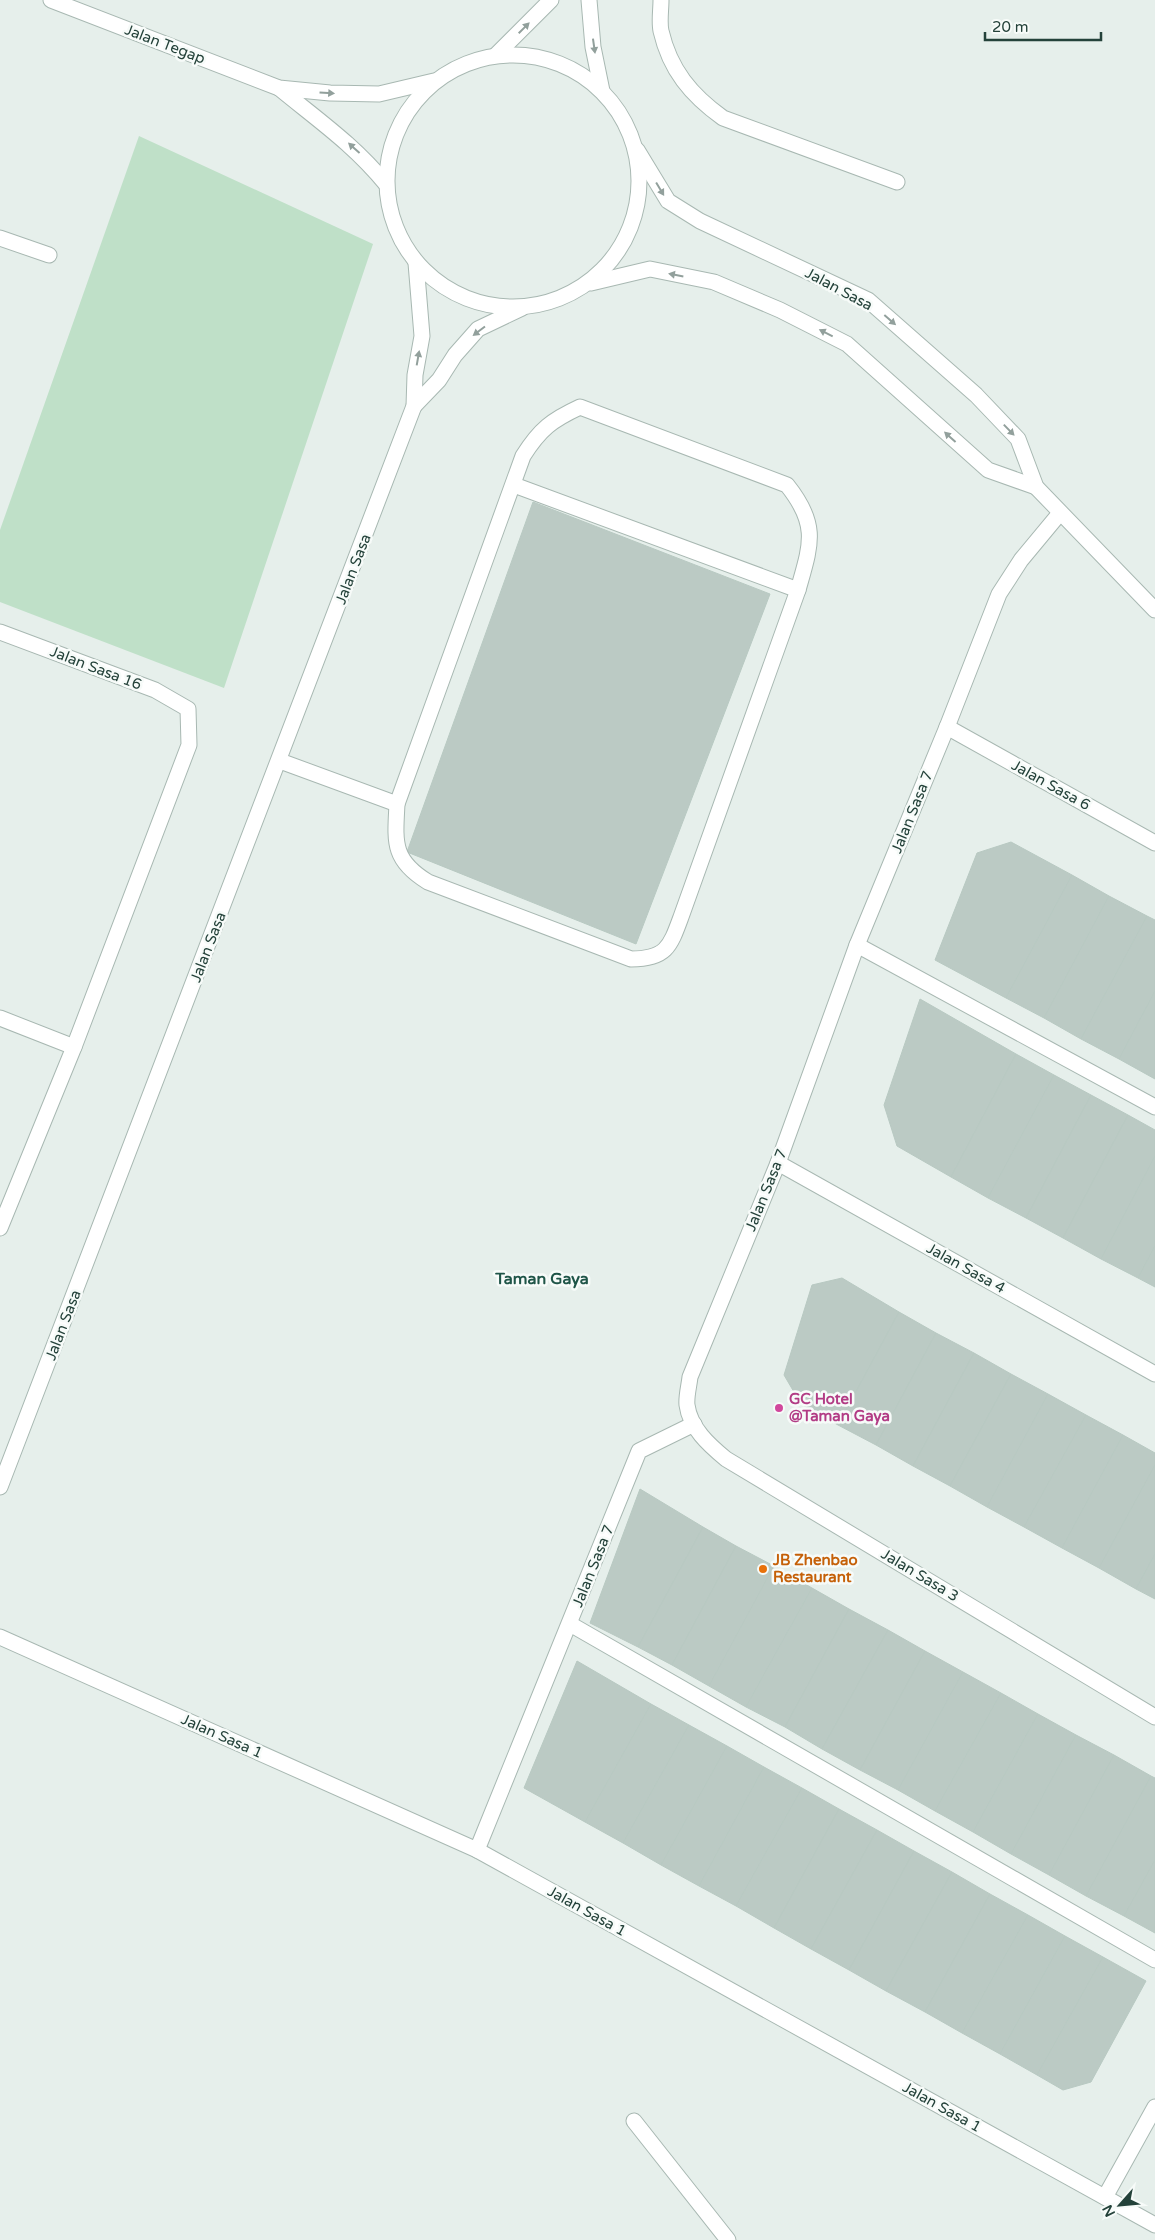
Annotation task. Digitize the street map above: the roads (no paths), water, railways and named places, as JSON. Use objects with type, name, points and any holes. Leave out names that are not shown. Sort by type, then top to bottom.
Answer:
[{"type":"street","name":"Jalan Tegap","points":[[51,0],[279,88],[330,93],[379,94],[435,81]]},
{"type":"street","points":[[496,55],[551,0]]},
{"type":"street","points":[[589,0],[593,47],[602,91]]},
{"type":"street","points":[[661,0],[661,30],[678,75],[699,101],[723,118],[897,182]]},
{"type":"street","points":[[496,55],[534,56],[571,68],[602,91],[622,117],[635,147],[639,197],[624,245],[591,282],[558,301],[522,308],[482,304],[446,289],[416,262],[395,226],[386,184],[389,154],[399,127],[413,102],[435,81],[464,64],[496,55]]},
{"type":"street","name":"Jalan Tegap","points":[[279,88],[363,156],[386,184]]},
{"type":"street","name":"Jalan Sasa","points":[[635,147],[668,201],[700,221],[868,300],[976,395],[1018,439],[1036,487],[1155,610]]},
{"type":"street","points":[[0,238],[49,254]]},
{"type":"street","name":"Jalan Sasa","points":[[0,1487],[280,761],[414,406],[415,375],[422,336],[416,262]]},
{"type":"street","name":"Jalan Sasa","points":[[591,282],[650,270],[714,282],[780,310],[847,344],[988,470],[1036,487]]},
{"type":"street","name":"Jalan Sasa","points":[[414,406],[439,380],[455,355],[478,329],[522,308]]},
{"type":"street","points":[[580,407],[787,485],[802,504],[809,523],[809,551],[798,590],[672,943],[660,955],[646,959],[631,959],[428,882],[411,872],[400,857],[395,838],[397,804],[523,456],[537,433],[557,417],[580,407]]},
{"type":"street","points":[[514,485],[798,590]]},
{"type":"street","name":"Jalan Sasa 7","points":[[477,1850],[639,1452],[694,1424],[687,1404],[690,1377],[778,1163],[857,945],[947,727],[999,594],[1021,560],[1060,513]]},
{"type":"street","name":"Jalan Sasa 16","points":[[0,632],[156,690],[188,709],[189,745],[74,1047]]},
{"type":"street","name":"Jalan Sasa 6","points":[[947,727],[1155,843]]},
{"type":"street","points":[[280,761],[397,804]]},
{"type":"street","points":[[857,945],[1155,1107]]},
{"type":"street","points":[[0,1018],[74,1047],[0,1228]]},
{"type":"street","name":"Jalan Sasa 4","points":[[778,1163],[1155,1374]]},
{"type":"street","name":"Jalan Sasa 3","points":[[694,1424],[706,1443],[726,1459],[1155,1717]]},
{"type":"street","points":[[570,1624],[1155,1960]]},
{"type":"street","name":"Jalan Sasa 1","points":[[0,1637],[477,1850],[1155,2225]]},
{"type":"street","points":[[1105,2197],[1155,2107]]},
{"type":"street","points":[[634,2121],[728,2240]]},
{"type":"place","name":"GC Hotel @Taman Gaya","points":[[779,1408]]},
{"type":"place","name":"JB Zhenbao Restaurant","points":[[763,1569]]},
{"type":"district","name":"Taman Gaya","points":[[542,1278]]}]
